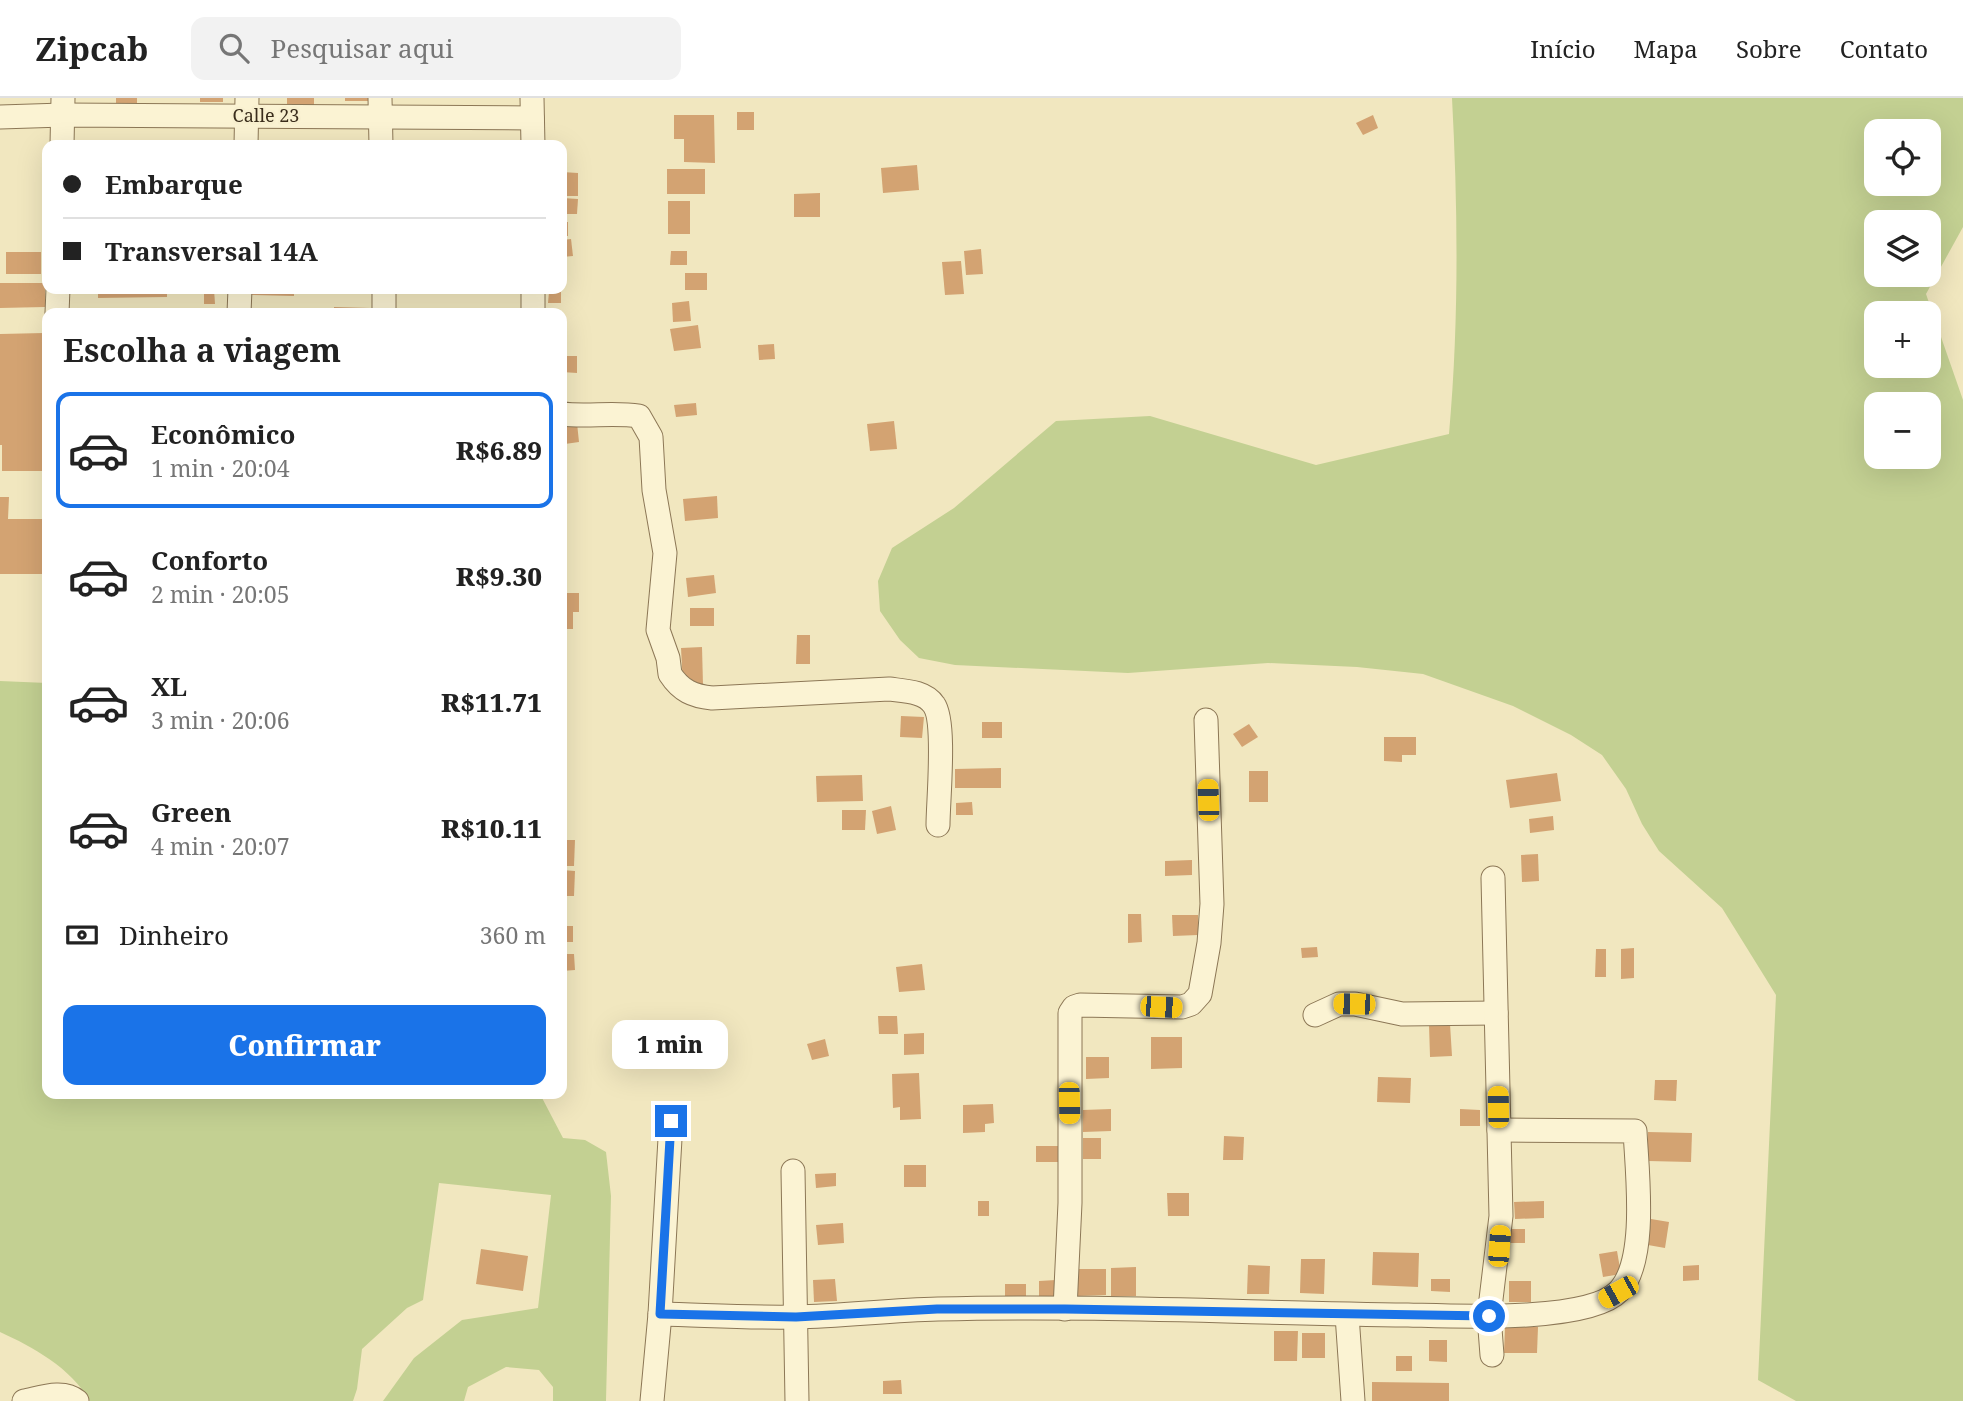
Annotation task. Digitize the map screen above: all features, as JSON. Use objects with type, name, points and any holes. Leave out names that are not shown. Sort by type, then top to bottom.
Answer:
[{"type":"street","name":"Calle 23","points":[[0,117],[63,106],[532,108]]},
{"type":"street","points":[[62,140],[63,106]]},
{"type":"street","points":[[246,140],[247,107]]},
{"type":"street","points":[[380,107],[381,140]]},
{"type":"street","points":[[532,108],[533,140]]},
{"type":"street","points":[[567,414],[623,413],[639,416],[651,437],[654,490],[666,553],[658,630],[673,679],[683,690],[704,697],[889,689],[914,692],[927,698],[936,706],[939,727],[937,825]]},
{"type":"street","points":[[1065,1309],[1070,1203],[1070,1013],[1074,1007],[1080,1005],[1182,1007],[1191,1004],[1200,994],[1209,943],[1212,904],[1206,720]]},
{"type":"street","points":[[1492,1354],[1489,1316],[1501,1216],[1493,878]]},
{"type":"street","points":[[1315,1015],[1339,1004],[1354,1004],[1402,1014],[1496,1013]]},
{"type":"street","points":[[652,1401],[671,1121]]},
{"type":"street","points":[[660,1314],[796,1317],[937,1309],[1065,1309],[1489,1316],[1578,1310],[1599,1303],[1618,1292],[1629,1275],[1636,1253],[1635,1131],[1499,1130]]},
{"type":"street","points":[[793,1171],[797,1401]]},
{"type":"street","points":[[1347,1315],[1353,1401]]},
{"type":"street","points":[[24,1401],[70,1395],[77,1401]]},
{"type":"green space","points":[[1452,98],[1963,98],[1963,227],[1941,267],[1941,210],[1864,210],[1864,287],[1930,287],[1926,294],[1928,301],[1864,301],[1864,378],[1941,378],[1941,337],[1963,400],[1963,1401],[1796,1401],[1758,1380],[1776,995],[1722,908],[1659,851],[1642,824],[1626,789],[1602,755],[1571,735],[1513,706],[1423,674],[1357,667],[1268,663],[1128,673],[955,665],[919,658],[900,640],[880,611],[878,581],[892,548],[954,508],[1056,421],[1150,416],[1316,465],[1449,434],[1456,308]]},
{"type":"green space","points":[[0,681],[42,683],[42,1099],[543,1099],[563,1138],[585,1140],[606,1152],[611,1196],[606,1401],[553,1401],[553,1387],[539,1370],[506,1367],[468,1387],[464,1401],[383,1401],[414,1358],[462,1320],[538,1308],[551,1195],[439,1183],[423,1300],[407,1308],[362,1349],[353,1401],[90,1401],[73,1378],[62,1369],[25,1344],[0,1332]]},
{"type":"building","points":[[116,98],[137,98],[137,105],[116,105]]},
{"type":"building","points":[[200,98],[223,98],[223,102],[200,102]]},
{"type":"building","points":[[287,98],[314,98],[314,105],[287,105]]},
{"type":"building","points":[[345,98],[369,98],[369,101],[345,101]]},
{"type":"building","points":[[737,112],[754,112],[754,130],[737,130]]},
{"type":"building","points":[[674,115],[714,115],[715,163],[684,162],[684,139],[674,139]]},
{"type":"building","points":[[1373,115],[1378,128],[1363,135],[1356,123]]},
{"type":"building","points":[[917,165],[919,190],[883,193],[881,168]]},
{"type":"building","points":[[667,169],[705,169],[705,194],[667,194]]},
{"type":"building","points":[[567,172],[578,173],[578,196],[567,196]]},
{"type":"building","points":[[820,193],[820,217],[794,217],[794,194]]},
{"type":"building","points":[[567,198],[578,199],[577,214],[567,214]]},
{"type":"building","points":[[668,201],[690,201],[690,234],[668,234]]},
{"type":"building","points":[[567,239],[571,239],[573,256],[567,257]]},
{"type":"building","points":[[981,249],[983,274],[966,275],[964,251]]},
{"type":"building","points":[[671,251],[687,251],[687,265],[670,265]]},
{"type":"building","points":[[6,252],[41,252],[41,274],[6,274]]},
{"type":"building","points":[[961,261],[964,294],[945,295],[942,262]]},
{"type":"building","points":[[685,273],[707,273],[707,290],[685,290]]},
{"type":"building","points":[[0,283],[42,283],[45,307],[0,308]]},
{"type":"building","points":[[98,294],[167,294],[167,297],[98,298]]},
{"type":"building","points":[[204,294],[214,294],[215,304],[204,304]]},
{"type":"building","points":[[294,294],[294,296],[252,295]]},
{"type":"building","points":[[549,294],[561,294],[561,303],[548,303]]},
{"type":"building","points":[[689,301],[691,321],[673,322],[672,303]]},
{"type":"building","points":[[698,325],[701,348],[674,351],[670,329]]},
{"type":"building","points":[[42,333],[42,471],[2,471],[0,334]]},
{"type":"building","points":[[774,344],[775,359],[759,360],[758,345]]},
{"type":"building","points":[[567,356],[577,356],[577,373],[567,372]]},
{"type":"building","points":[[696,403],[697,415],[676,417],[674,405]]},
{"type":"building","points":[[894,421],[897,449],[870,451],[867,424]]},
{"type":"building","points":[[577,423],[579,442],[567,444],[567,424]]},
{"type":"building","points":[[717,496],[718,518],[685,521],[683,499]]},
{"type":"building","points":[[0,497],[9,497],[8,519],[42,519],[42,574],[0,574]]},
{"type":"building","points":[[714,575],[716,593],[688,597],[686,578]]},
{"type":"building","points":[[567,593],[579,593],[579,612],[573,612],[573,629],[567,629]]},
{"type":"building","points":[[690,608],[714,608],[714,626],[690,626]]},
{"type":"building","points":[[797,635],[810,635],[810,664],[796,664]]},
{"type":"building","points":[[702,647],[703,685],[683,686],[681,648]]},
{"type":"building","points":[[901,716],[924,717],[922,738],[900,737]]},
{"type":"building","points":[[982,722],[1002,722],[1002,738],[982,738]]},
{"type":"building","points":[[1249,724],[1258,737],[1242,747],[1233,734]]},
{"type":"building","points":[[1384,737],[1416,737],[1416,755],[1402,755],[1402,762],[1384,761]]},
{"type":"building","points":[[1001,768],[1001,788],[955,788],[955,769]]},
{"type":"building","points":[[1249,771],[1268,771],[1268,802],[1249,802]]},
{"type":"building","points":[[1557,773],[1561,801],[1510,808],[1506,780]]},
{"type":"building","points":[[862,775],[863,801],[817,802],[816,776]]},
{"type":"building","points":[[972,802],[973,815],[956,815],[956,803]]},
{"type":"building","points":[[891,806],[896,830],[877,834],[872,811]]},
{"type":"building","points":[[842,810],[866,810],[865,830],[842,830]]},
{"type":"building","points":[[1553,816],[1554,830],[1530,833],[1529,819]]},
{"type":"building","points":[[567,840],[575,840],[574,866],[567,866]]},
{"type":"building","points":[[1538,854],[1539,881],[1522,882],[1521,855]]},
{"type":"building","points":[[1192,860],[1192,875],[1165,876],[1165,861]]},
{"type":"building","points":[[567,870],[575,871],[574,896],[567,896]]},
{"type":"building","points":[[1128,914],[1141,914],[1142,942],[1128,943]]},
{"type":"building","points":[[1172,915],[1198,915],[1198,935],[1173,936]]},
{"type":"building","points":[[567,926],[573,926],[573,942],[567,942]]},
{"type":"building","points":[[1317,947],[1318,957],[1302,958],[1301,948]]},
{"type":"building","points":[[1634,948],[1634,978],[1621,979],[1621,949]]},
{"type":"building","points":[[1596,949],[1606,949],[1606,977],[1595,977]]},
{"type":"building","points":[[567,954],[574,954],[575,970],[567,971]]},
{"type":"building","points":[[922,964],[925,990],[899,992],[896,967]]},
{"type":"building","points":[[878,1016],[897,1016],[898,1034],[879,1034]]},
{"type":"building","points":[[1450,1024],[1452,1056],[1430,1057],[1429,1025]]},
{"type":"building","points":[[924,1033],[924,1054],[904,1055],[904,1034]]},
{"type":"building","points":[[1151,1037],[1182,1037],[1182,1068],[1151,1069]]},
{"type":"building","points":[[825,1039],[829,1056],[812,1060],[807,1044]]},
{"type":"building","points":[[1086,1057],[1109,1057],[1109,1078],[1086,1079]]},
{"type":"building","points":[[919,1073],[921,1119],[900,1120],[900,1107],[893,1108],[892,1074]]},
{"type":"building","points":[[1378,1077],[1411,1078],[1410,1103],[1377,1102]]},
{"type":"building","points":[[1655,1080],[1677,1080],[1676,1101],[1654,1100]]},
{"type":"building","points":[[993,1104],[994,1123],[985,1124],[985,1132],[963,1133],[963,1105]]},
{"type":"building","points":[[1111,1109],[1111,1131],[1083,1132],[1083,1110]]},
{"type":"building","points":[[1460,1109],[1480,1110],[1480,1126],[1460,1126]]},
{"type":"building","points":[[1648,1132],[1692,1133],[1691,1162],[1648,1161]]},
{"type":"building","points":[[1224,1136],[1244,1137],[1243,1160],[1223,1160]]},
{"type":"building","points":[[1083,1138],[1101,1138],[1101,1159],[1083,1159]]},
{"type":"building","points":[[1036,1146],[1058,1146],[1058,1162],[1036,1162]]},
{"type":"building","points":[[904,1165],[926,1165],[926,1187],[904,1187]]},
{"type":"building","points":[[836,1173],[836,1186],[816,1188],[815,1174]]},
{"type":"building","points":[[1167,1193],[1189,1193],[1189,1216],[1168,1216]]},
{"type":"building","points":[[978,1201],[989,1201],[989,1216],[978,1216]]},
{"type":"building","points":[[1544,1201],[1544,1218],[1515,1219],[1514,1202]]},
{"type":"building","points":[[1651,1219],[1669,1222],[1665,1248],[1648,1245]]},
{"type":"building","points":[[843,1223],[844,1243],[818,1245],[816,1225]]},
{"type":"building","points":[[1511,1229],[1525,1229],[1525,1243],[1511,1243]]},
{"type":"building","points":[[481,1249],[528,1256],[523,1291],[476,1284]]},
{"type":"building","points":[[1617,1251],[1621,1274],[1603,1277],[1599,1254]]},
{"type":"building","points":[[1373,1252],[1419,1253],[1418,1287],[1372,1285]]},
{"type":"building","points":[[1301,1259],[1325,1259],[1324,1294],[1300,1293]]},
{"type":"building","points":[[1248,1265],[1270,1266],[1269,1294],[1247,1294]]},
{"type":"building","points":[[1699,1265],[1699,1280],[1683,1281],[1683,1266]]},
{"type":"building","points":[[1136,1267],[1136,1296],[1111,1296],[1111,1268]]},
{"type":"building","points":[[1078,1269],[1106,1269],[1106,1295],[1078,1296]]},
{"type":"building","points":[[835,1279],[837,1301],[814,1302],[813,1280]]},
{"type":"building","points":[[1431,1279],[1450,1279],[1450,1292],[1431,1291]]},
{"type":"building","points":[[1056,1280],[1057,1297],[1039,1298],[1039,1281]]},
{"type":"building","points":[[1509,1281],[1531,1281],[1531,1302],[1509,1302]]},
{"type":"building","points":[[1005,1284],[1026,1284],[1026,1301],[1005,1301]]},
{"type":"building","points":[[1505,1327],[1538,1327],[1537,1353],[1504,1353]]},
{"type":"building","points":[[1274,1331],[1298,1331],[1297,1361],[1274,1361]]},
{"type":"building","points":[[1302,1333],[1325,1333],[1325,1358],[1302,1358]]},
{"type":"building","points":[[1429,1340],[1447,1340],[1447,1362],[1429,1361]]},
{"type":"building","points":[[1396,1356],[1412,1356],[1412,1371],[1396,1371]]},
{"type":"building","points":[[901,1380],[902,1394],[883,1394],[883,1381]]},
{"type":"building","points":[[1372,1382],[1449,1383],[1449,1401],[1372,1401]]},
{"type":"route","points":[[671,1121],[660,1314],[796,1317],[937,1309],[1065,1309],[1489,1316]]}]
